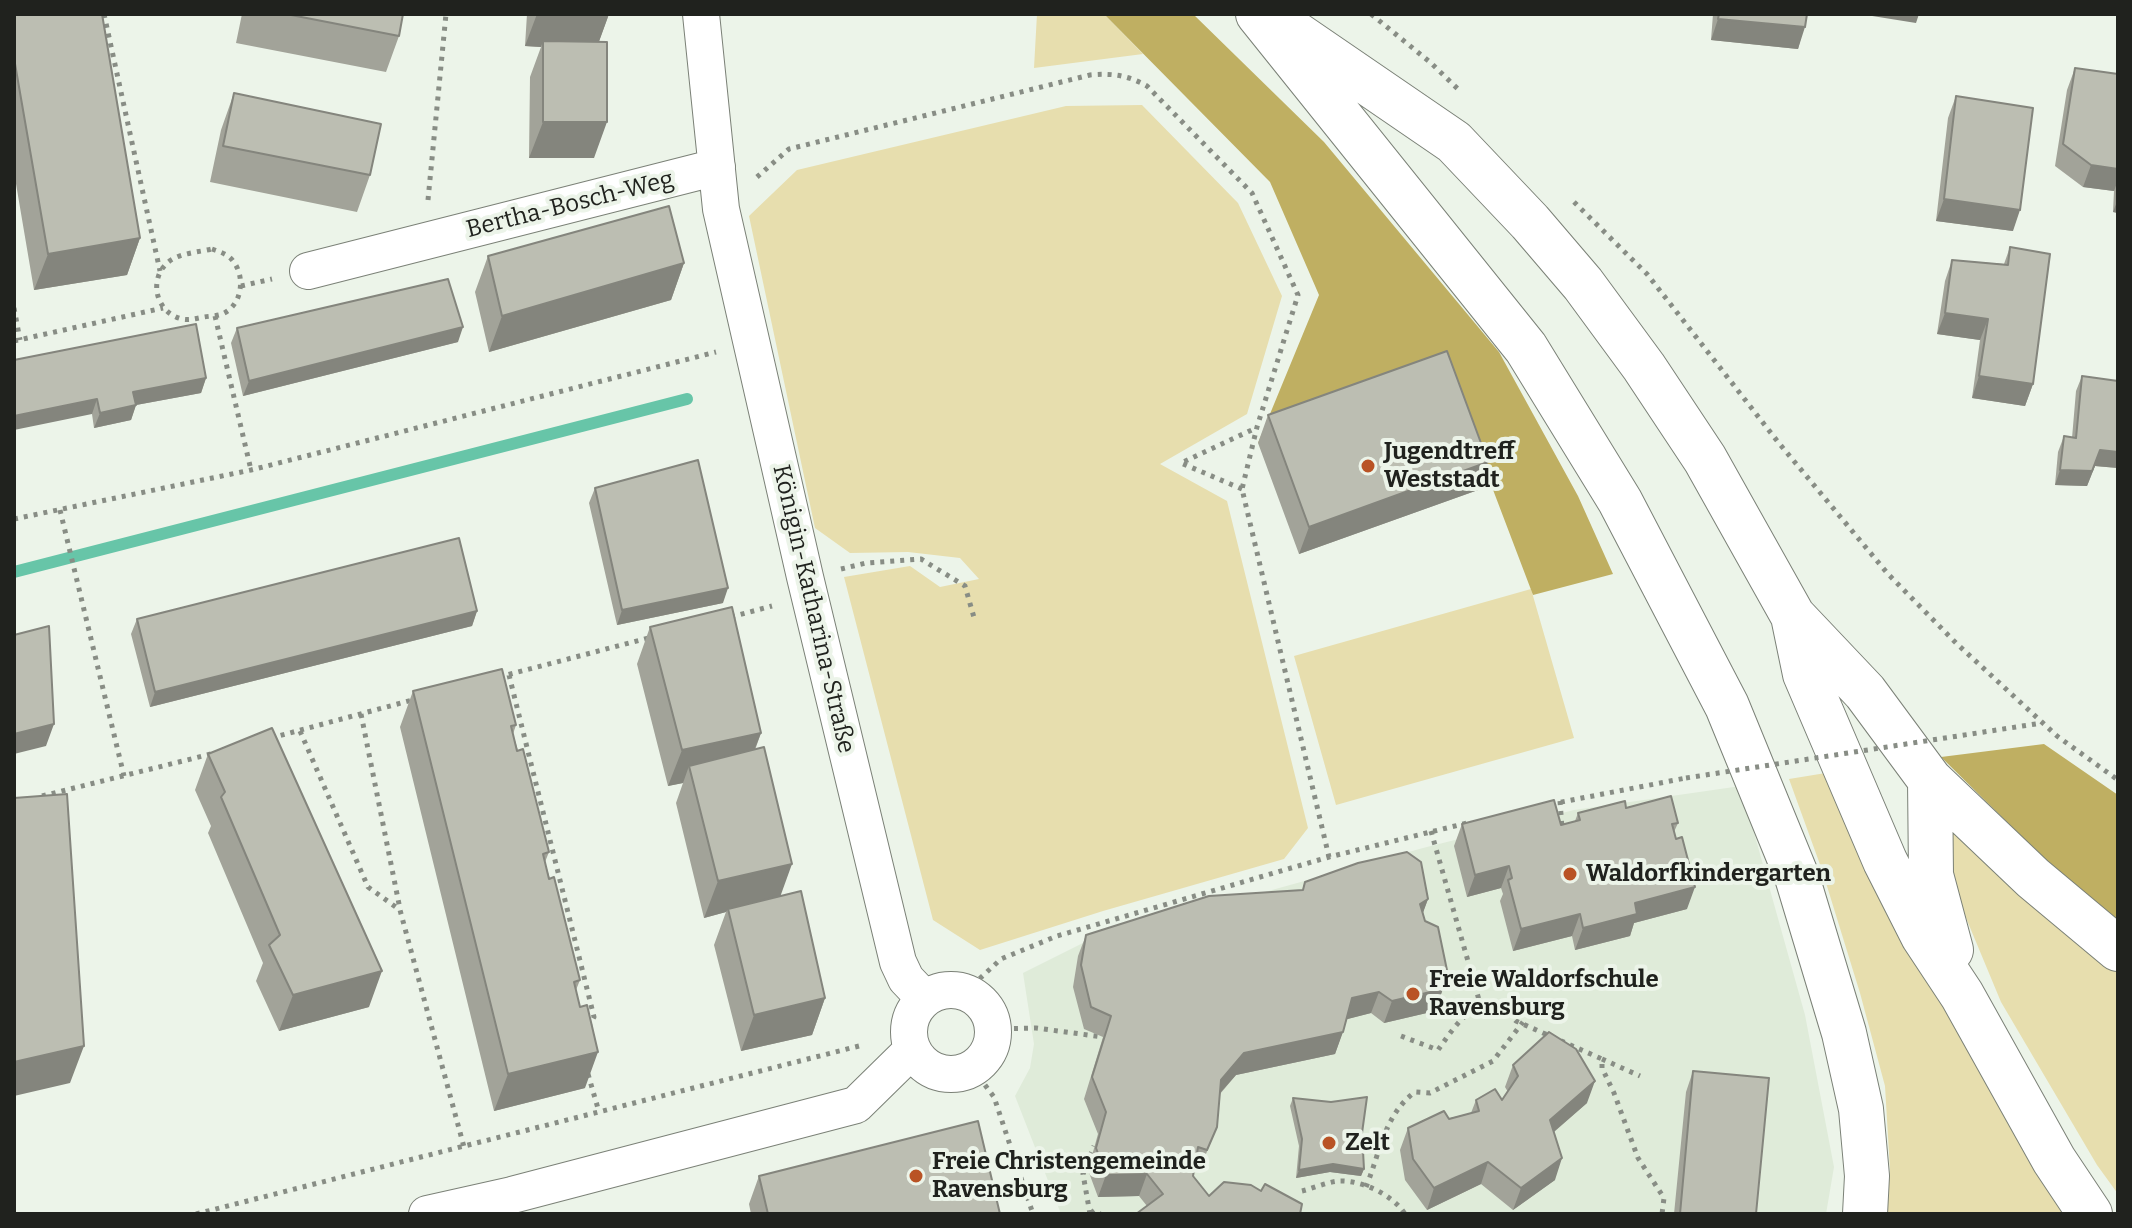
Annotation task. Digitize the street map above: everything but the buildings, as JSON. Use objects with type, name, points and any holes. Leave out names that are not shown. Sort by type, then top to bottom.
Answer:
[{"type":"street","name":"Königin-Katharina-Straße","points":[[701,14],[721,209],[805,577],[898,962],[906,979],[925,999]]},
{"type":"street","points":[[1258,14],[1526,348],[1620,501],[1727,706],[1797,877],[1844,1033],[1861,1109],[1867,1176],[1865,1214]]},
{"type":"street","points":[[1267,14],[1454,142],[1530,222],[1583,284],[1644,367],[1705,459],[1793,616],[1865,692],[1930,780],[2033,878],[2118,949]]},
{"type":"street","name":"Bertha-Bosch-Weg","points":[[308,271],[717,167]]},
{"type":"street","points":[[1793,616],[1805,674],[1885,861],[1923,936],[1962,995],[2054,1160],[2090,1214]]},
{"type":"street","points":[[1930,780],[1931,875],[1962,995]]},
{"type":"street","points":[[937,992],[965,992],[985,1006],[994,1029],[989,1052],[973,1069],[946,1075],[920,1062],[912,1050],[908,1030],[910,1020],[916,1008],[937,992]]},
{"type":"street","points":[[427,1214],[512,1195],[856,1105],[912,1050]]},
{"type":"path","points":[[104,14],[160,271]]},
{"type":"path","points":[[424,242],[446,14]]},
{"type":"path","points":[[1371,14],[1431,63],[1465,96]]},
{"type":"path","points":[[721,209],[789,149],[1090,75],[1111,73],[1131,77],[1147,86],[1252,193],[1298,295],[1257,427],[1242,489],[1329,857]]},
{"type":"path","points":[[1567,196],[1647,274],[1778,442],[1888,574],[2042,723],[2118,780]]},
{"type":"path","points":[[212,249],[225,253],[240,273],[238,298],[230,309],[215,316],[186,321],[163,308],[156,284],[160,271],[169,261],[181,255],[212,249]]},
{"type":"path","points":[[14,308],[17,340],[163,308]]},
{"type":"path","points":[[215,316],[251,470]]},
{"type":"path","points":[[14,519],[251,470],[716,352]]},
{"type":"path","points":[[1242,489],[1181,463],[1257,427]]},
{"type":"path","points":[[60,510],[124,776]]},
{"type":"path","points":[[805,577],[866,563],[921,559],[965,586],[975,621]]},
{"type":"path","points":[[719,620],[779,604]]},
{"type":"path","points":[[494,679],[659,636]]},
{"type":"path","points":[[509,675],[594,1017],[588,1026],[589,1036]]},
{"type":"path","points":[[256,742],[420,698]]},
{"type":"path","points":[[361,714],[400,910],[464,1147]]},
{"type":"path","points":[[1546,805],[1686,778],[2042,723]]},
{"type":"path","points":[[300,731],[368,887],[400,910]]},
{"type":"path","points":[[30,800],[227,749]]},
{"type":"path","points":[[1560,801],[1562,830]]},
{"type":"path","points":[[965,992],[1001,959],[1057,936],[1329,857],[1474,821]]},
{"type":"path","points":[[1431,831],[1481,1007]]},
{"type":"path","points":[[1401,1036],[1438,1050],[1466,1012],[1493,1006],[1640,1076]]},
{"type":"path","points":[[1366,1187],[1380,1141],[1398,1108],[1415,1092],[1430,1093],[1493,1061],[1523,1022]]},
{"type":"path","points":[[994,1029],[1036,1028],[1103,1037]]},
{"type":"path","points":[[196,1214],[870,1043]]},
{"type":"path","points":[[1602,1059],[1602,1068],[1638,1158],[1664,1198],[1662,1214]]},
{"type":"path","points":[[586,1065],[599,1112]]},
{"type":"path","points":[[973,1069],[994,1097],[1033,1214]]},
{"type":"path","points":[[1094,1146],[1083,1174],[1090,1214],[1095,1210],[1100,1214]]},
{"type":"path","points":[[1302,1191],[1338,1181],[1366,1187],[1392,1199],[1405,1214]]},
{"type":"shaded area","points":[[1037,14],[1104,14],[1143,54],[1034,68]]},
{"type":"shaded area","points":[[1104,14],[1193,14],[1324,142],[1499,352],[1578,496],[1613,574],[1533,595],[1449,374],[1258,443],[1319,295],[1270,182]]},
{"type":"shaded area","points":[[1142,105],[1238,203],[1282,296],[1247,414],[1160,464],[1227,501],[1308,828],[1284,859],[980,950],[933,920],[844,577],[910,566],[940,587],[979,579],[960,558],[908,552],[850,553],[815,528],[749,216],[797,170],[1066,106]]},
{"type":"shaded area","points":[[1531,589],[1574,738],[1336,805],[1294,656]]},
{"type":"shaded area","points":[[2044,744],[2118,795],[2118,926],[2092,906],[1941,757]]},
{"type":"shaded area","points":[[1832,772],[2001,1107],[2063,1214],[1885,1214],[1890,1170],[1885,1086],[1822,870],[1789,779]]},
{"type":"shaded area","name":"Freie Waldorfschule Ravensburg","points":[[1741,786],[1805,1015],[1834,1167],[1826,1214],[1061,1214],[1015,1096],[1030,1068],[1034,1044],[1023,973],[1085,942],[1423,848],[1574,810]]},
{"type":"shaded area","points":[[1946,823],[2032,902],[2118,972],[2118,1194],[2097,1165],[2001,1002],[1949,877]]},
{"type":"waterway","points":[[14,572],[687,399]]},
{"type":"place","name":"Jugendtreff Weststadt","points":[[1368,466]]},
{"type":"place","name":"Waldorfkindergarten","points":[[1570,874]]},
{"type":"place","name":"Freie Waldorfschule Ravensburg","points":[[1413,994]]},
{"type":"place","name":"Zelt","points":[[1329,1143]]},
{"type":"place","name":"Freie Christengemeinde Ravensburg","points":[[916,1176]]}]
